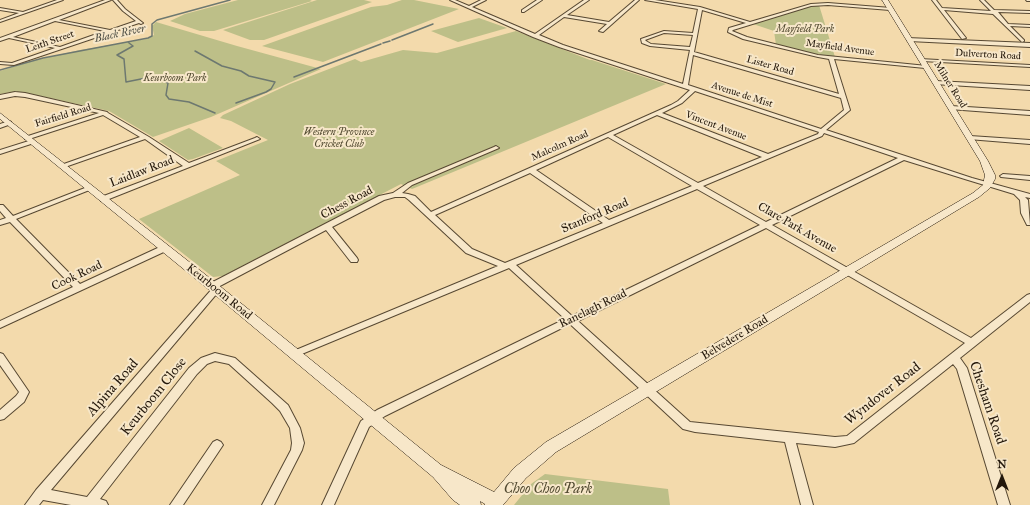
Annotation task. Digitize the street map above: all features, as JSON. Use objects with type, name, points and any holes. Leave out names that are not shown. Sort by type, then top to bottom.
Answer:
[{"type":"main road","name":"Milner Road","points":[[885,0],[988,169],[990,179],[988,184]]},
{"type":"main road","name":"Keurboom Road","points":[[0,115],[437,471],[459,495],[473,505]]},
{"type":"main road","name":"Belvedere Road","points":[[494,503],[520,473],[542,453],[976,195],[988,184]]},
{"type":"main road","name":"Keurboom Road","points":[[437,471],[494,503]]},
{"type":"street","points":[[0,20],[61,0]]},
{"type":"street","points":[[0,40],[109,0]]},
{"type":"street","name":"Leith Street","points":[[0,63],[12,64],[110,31],[141,23],[115,0]]},
{"type":"street","name":"Avenue de Mist","points":[[452,0],[561,46],[903,158],[1030,196]]},
{"type":"street","points":[[468,7],[484,0]]},
{"type":"street","points":[[523,11],[540,0]]},
{"type":"street","points":[[535,36],[587,0]]},
{"type":"street","points":[[601,31],[637,0]]},
{"type":"street","points":[[646,0],[700,8],[750,23]]},
{"type":"street","points":[[934,0],[964,38]]},
{"type":"street","points":[[982,0],[1022,41]]},
{"type":"street","name":"Mayfield Avenue","points":[[890,9],[827,2],[808,5],[731,29],[730,32],[753,40],[818,56],[924,63]]},
{"type":"street","points":[[685,86],[700,8]]},
{"type":"street","points":[[0,9],[23,13]]},
{"type":"street","points":[[942,9],[994,12],[1030,12]]},
{"type":"street","points":[[563,16],[610,23]]},
{"type":"street","points":[[53,20],[110,31]]},
{"type":"street","points":[[1008,25],[1030,26]]},
{"type":"street","name":"Lister Road","points":[[695,34],[665,32],[643,39],[644,42],[650,45],[692,51],[843,97]]},
{"type":"street","points":[[9,36],[60,48]]},
{"type":"street","points":[[910,40],[1030,44]]},
{"type":"street","name":"Stanford Road","points":[[294,354],[820,135],[824,128],[846,111],[831,58]]},
{"type":"street","name":"Dulverton Road","points":[[924,63],[1030,66]]},
{"type":"street","points":[[936,83],[1030,88]]},
{"type":"street","name":"Malcolm Road","points":[[430,215],[656,114],[680,102],[694,89]]},
{"type":"street","points":[[0,97],[15,94],[24,95],[105,114]]},
{"type":"street","points":[[951,108],[1030,113]]},
{"type":"street","name":"Fairfield Road","points":[[0,152],[105,114],[145,137],[188,166]]},
{"type":"street","name":"Vincent Avenue","points":[[656,114],[769,157]]},
{"type":"street","points":[[0,126],[10,123]]},
{"type":"street","name":"Clare Park Avenue","points":[[609,135],[972,343]]},
{"type":"street","points":[[63,166],[145,137]]},
{"type":"street","points":[[970,138],[1030,142]]},
{"type":"street","name":"Laidlaw Road","points":[[104,199],[257,139]]},
{"type":"street","name":"Chess Road","points":[[214,288],[382,198],[395,194],[410,184],[496,148]]},
{"type":"street","name":"Ranelagh Road","points":[[328,505],[365,424],[372,418],[903,158]]},
{"type":"street","points":[[531,170],[608,224]]},
{"type":"street","points":[[1003,176],[1030,178]]},
{"type":"street","points":[[0,223],[90,188]]},
{"type":"street","points":[[1014,191],[1022,197],[1028,210],[1030,223]]},
{"type":"street","points":[[395,194],[412,198],[469,251],[508,265]]},
{"type":"street","points":[[0,207],[78,288]]},
{"type":"street","points":[[328,227],[354,260]]},
{"type":"street","name":"Cook Road","points":[[0,325],[165,248]]},
{"type":"street","name":"Wyndover Road","points":[[508,265],[571,320],[682,422],[690,427],[840,442],[850,440],[1030,298]]},
{"type":"street","name":"Alpina Road","points":[[31,505],[214,288]]},
{"type":"street","points":[[0,357],[24,392],[22,396],[0,416]]},
{"type":"street","name":"Keurboom Close","points":[[89,504],[193,371],[204,361],[215,357],[232,361],[276,400],[284,408],[294,428],[298,443],[296,450],[268,505]]},
{"type":"street","name":"Chesham Road","points":[[954,358],[962,370],[1004,505]]},
{"type":"street","points":[[789,437],[807,505]]},
{"type":"street","points":[[176,505],[217,445]]},
{"type":"street","points":[[40,494],[89,504],[102,505]]},
{"type":"green space","points":[[238,0],[312,1],[214,31],[200,31],[170,21],[185,14]]},
{"type":"green space","points":[[317,0],[364,0],[372,2],[264,40],[250,40],[223,30]]},
{"type":"green space","points":[[402,0],[414,0],[459,9],[323,62],[262,46],[371,7],[387,5]]},
{"type":"green space","name":"Mayfield Park","points":[[819,5],[835,57],[776,45],[774,31],[753,24],[807,6]]},
{"type":"green space","points":[[479,18],[507,28],[458,42],[431,31]]},
{"type":"green space","name":"Keurboom Park","points":[[156,22],[321,69],[211,117],[153,137],[109,111],[27,93],[11,93],[12,92],[0,94],[0,71],[36,60],[80,50],[146,39],[154,35],[152,26]]},
{"type":"green space","name":"Western Province Cricket Club","points":[[516,31],[590,60],[666,84],[412,189],[401,184],[223,276],[213,277],[139,219],[240,175],[216,161],[268,140],[231,121],[220,118],[223,115],[290,84],[355,59],[361,62],[403,50],[437,53]]},
{"type":"green space","points":[[189,128],[223,148],[188,160],[159,141]]},
{"type":"green space","name":"Choo Choo Park","points":[[545,474],[668,489],[670,505],[514,505],[531,484]]},
{"type":"waterway","name":"Black River","points":[[0,70],[43,58],[148,38],[152,36],[152,24],[157,20],[230,0]]},
{"type":"waterway","points":[[392,40],[433,24]]},
{"type":"waterway","points":[[383,43],[390,41]]},
{"type":"waterway","points":[[129,43],[133,46],[117,55],[124,59],[126,82],[146,78],[154,80]]},
{"type":"waterway","points":[[294,77],[381,44]]},
{"type":"waterway","points":[[195,51],[222,66],[241,71],[249,76],[275,82],[271,89],[266,92],[236,103]]},
{"type":"waterway","points":[[165,82],[168,83],[166,95],[169,99],[189,102],[215,113]]}]
